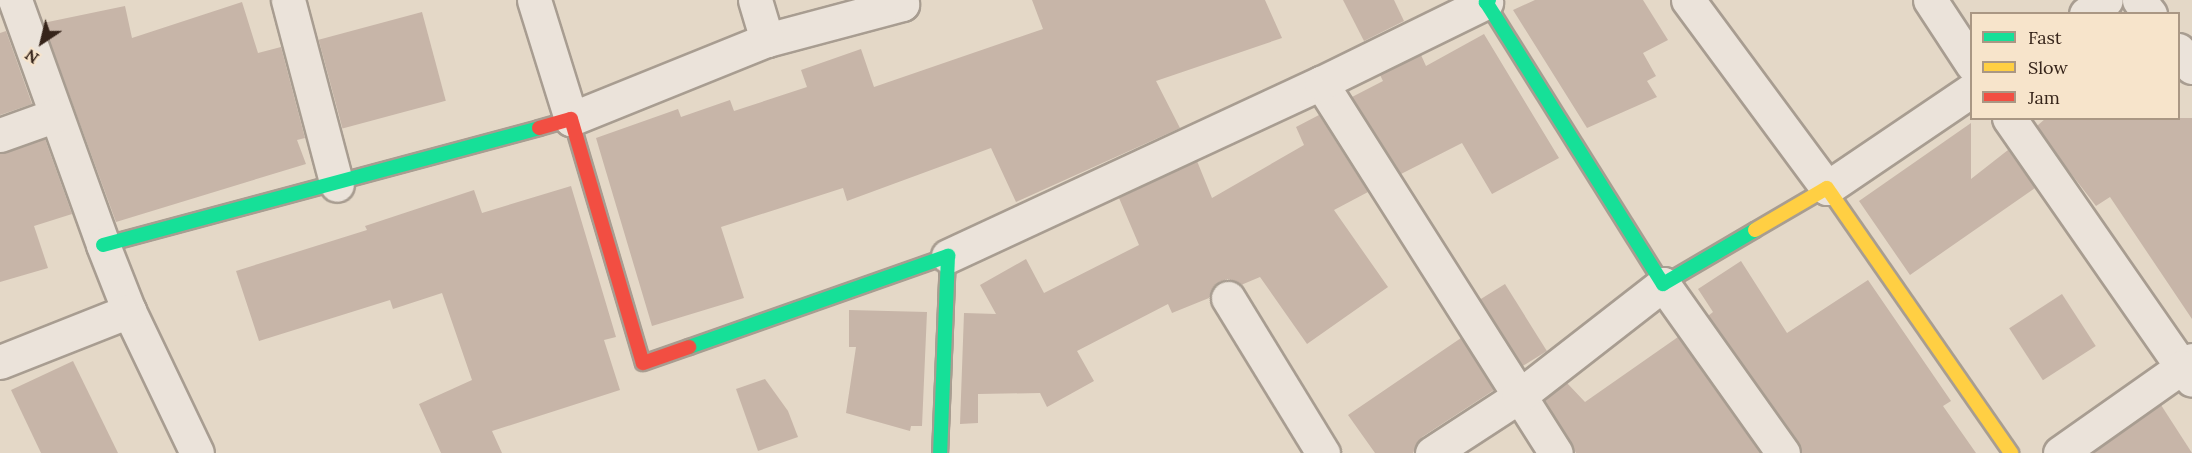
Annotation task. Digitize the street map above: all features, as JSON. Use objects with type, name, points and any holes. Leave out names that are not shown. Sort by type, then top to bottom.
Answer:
[{"type":"street","points":[[15,0],[129,311],[197,453]]},
{"type":"street","points":[[288,0],[337,185]]},
{"type":"street","points":[[534,0],[643,363],[948,256],[1321,83],[1488,1],[1663,284],[1783,453]]},
{"type":"street","points":[[755,0],[766,40]]},
{"type":"street","points":[[1688,0],[1827,188],[2011,453]]},
{"type":"street","points":[[1930,0],[1970,62]]},
{"type":"street","points":[[2089,12],[2106,0]]},
{"type":"street","points":[[2139,0],[2148,12]]},
{"type":"street","points":[[103,245],[337,185],[571,119],[766,40],[904,2]]},
{"type":"street","points":[[2180,52],[2192,67]]},
{"type":"street","points":[[1321,83],[1518,397],[1556,453]]},
{"type":"street","points":[[1432,453],[1518,397],[1663,284],[1827,188],[1970,91]]},
{"type":"street","points":[[0,135],[56,115]]},
{"type":"street","points":[[2010,120],[2189,369],[2060,453]]},
{"type":"street","points":[[940,453],[948,256]]},
{"type":"street","points":[[1228,298],[1323,453]]},
{"type":"street","points":[[0,362],[129,311]]},
{"type":"building","points":[[1032,0],[1265,0],[1282,38],[1156,81],[1180,128],[1016,202],[991,148],[847,201],[843,188],[721,227],[744,298],[652,326],[596,138],[678,109],[681,117],[730,100],[734,111],[807,87],[801,70],[861,49],[874,87],[1043,29]]},
{"type":"building","points":[[1343,0],[1394,0],[1404,21],[1364,41]]},
{"type":"building","points":[[1535,0],[1643,0],[1668,40],[1643,53],[1656,76],[1647,81],[1657,97],[1587,128],[1513,10]]},
{"type":"building","points":[[242,2],[258,53],[281,47],[305,138],[297,140],[306,164],[116,222],[43,23],[125,6],[132,38]]},
{"type":"building","points":[[422,12],[446,101],[342,129],[319,40]]},
{"type":"building","points":[[6,31],[32,104],[0,115],[0,33]]},
{"type":"building","points":[[1484,34],[1559,158],[1492,194],[1462,143],[1401,174],[1352,97],[1383,81],[1380,75],[1421,55],[1426,66]]},
{"type":"building","points":[[1319,115],[1368,192],[1334,210],[1388,287],[1307,344],[1260,277],[1241,285],[1228,279],[1219,282],[1209,298],[1172,313],[1168,304],[1077,351],[1094,381],[1047,407],[1040,393],[978,394],[978,423],[960,424],[964,313],[996,314],[980,285],[1026,259],[1044,293],[1139,245],[1119,198],[1197,161],[1212,198],[1304,145],[1296,127]]},
{"type":"building","points":[[2180,118],[2192,118],[2192,319],[2110,197],[2096,206],[2037,126],[2044,120],[2180,120]]},
{"type":"building","points":[[1971,123],[1971,179],[2008,150],[2035,188],[1910,275],[1859,201]]},
{"type":"building","points":[[45,139],[72,214],[34,226],[48,268],[0,282],[0,153]]},
{"type":"building","points":[[571,186],[616,337],[604,340],[620,390],[492,431],[502,453],[441,453],[419,404],[472,380],[442,293],[393,309],[390,300],[259,341],[236,271],[367,230],[365,226],[474,190],[482,213]]},
{"type":"building","points":[[1741,261],[1787,333],[1868,280],[1951,401],[1943,406],[1976,453],[1801,453],[1798,442],[1708,316],[1713,312],[1698,289]]},
{"type":"building","points":[[1505,284],[1547,351],[1522,366],[1480,299]]},
{"type":"building","points":[[2062,294],[2096,346],[2043,380],[2009,328]]},
{"type":"building","points":[[849,310],[927,312],[922,426],[911,426],[910,431],[846,413],[856,347],[849,347]]},
{"type":"building","points":[[1678,337],[1760,453],[1576,453],[1545,400],[1567,383],[1585,402]]},
{"type":"building","points":[[1461,338],[1494,390],[1422,437],[1413,453],[1375,453],[1348,415]]},
{"type":"building","points":[[73,361],[118,453],[41,453],[11,390]]},
{"type":"building","points":[[765,379],[788,411],[798,437],[758,451],[736,389]]},
{"type":"building","points":[[2161,405],[2192,453],[2093,453]]},
{"type":"traffic: fast","points":[[1489,0],[1486,2],[1663,284],[1755,230]]},
{"type":"traffic: fast","points":[[103,245],[539,128]]},
{"type":"traffic: fast","points":[[689,347],[948,256],[940,453]]},
{"type":"traffic: slow","points":[[1755,230],[1827,188],[2011,453]]},
{"type":"traffic: jam","points":[[539,128],[571,119],[643,363],[689,347]]}]
